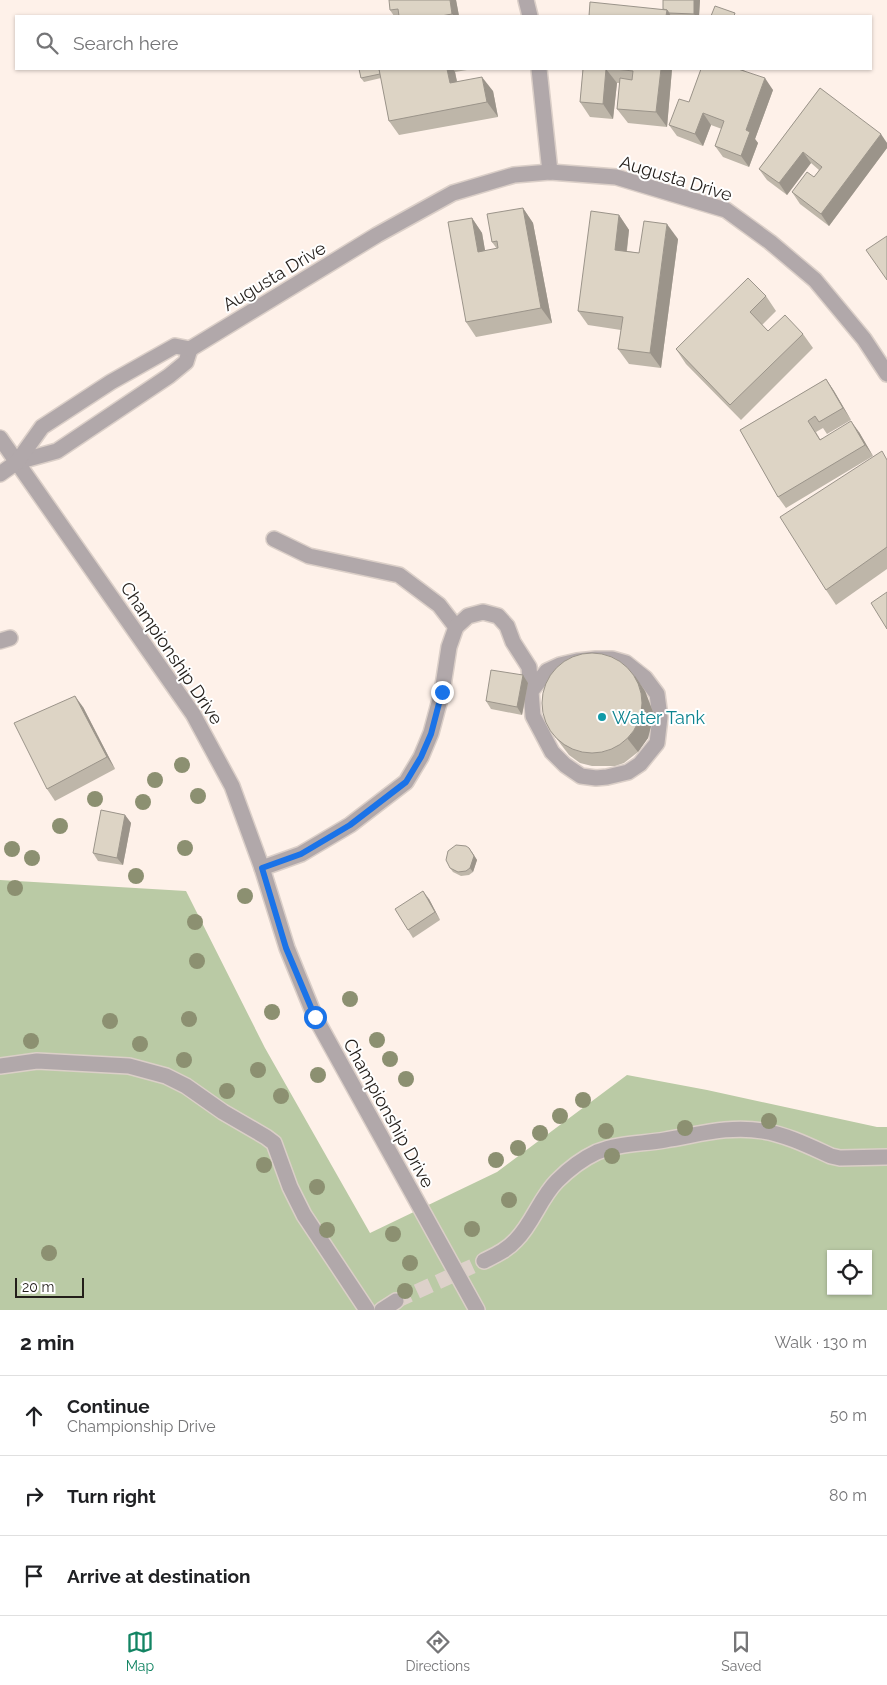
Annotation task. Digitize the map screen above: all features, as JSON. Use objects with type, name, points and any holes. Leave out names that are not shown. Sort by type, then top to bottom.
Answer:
[{"type":"street","points":[[526,0],[530,15]]},
{"type":"street","points":[[539,70],[550,172]]},
{"type":"street","name":"Augusta Drive","points":[[17,462],[42,427],[111,382],[175,346],[190,348],[377,234],[453,193],[514,175],[550,172],[616,177],[726,210],[770,242],[814,280],[864,339],[887,374]]},
{"type":"street","name":"Augusta Drive","points":[[17,462],[57,451],[169,376],[186,362],[190,348]]},
{"type":"street","name":"Championship Drive","points":[[0,438],[193,714],[232,786],[262,868],[286,948],[315,1017],[477,1310]]},
{"type":"street","points":[[0,474],[17,462]]},
{"type":"street","points":[[274,539],[309,556],[399,575],[439,605],[456,627]]},
{"type":"street","points":[[262,868],[301,854],[350,825],[406,782],[421,757],[431,734],[442,692],[449,646],[456,627],[468,616],[483,612],[498,616],[507,626],[512,642],[529,667],[533,716],[552,752],[581,776],[596,778],[628,772],[640,764],[657,743],[660,717],[657,694],[645,678],[626,663],[612,659],[596,659],[560,665],[547,671],[532,690]]},
{"type":"street","points":[[0,1066],[37,1061],[129,1066],[166,1076],[186,1086],[223,1112],[266,1137],[274,1143],[290,1187],[304,1215],[367,1310]]},
{"type":"street","points":[[484,1261],[515,1242],[548,1192],[571,1168],[588,1156],[616,1146],[663,1140],[712,1130],[750,1130],[781,1136],[840,1158],[887,1157]]},
{"type":"street","points":[[382,1310],[396,1301]]},
{"type":"green space","points":[[0,880],[186,891],[265,1048],[370,1233],[497,1172],[627,1075],[707,1090],[877,1127],[887,1127],[887,1310],[0,1310]]},
{"type":"building","points":[[389,0],[450,0],[452,14],[399,15],[398,9],[390,10]]},
{"type":"building","points":[[663,0],[694,0],[694,14],[669,13],[663,9]]},
{"type":"building","points":[[590,2],[667,10],[666,15],[589,15]]},
{"type":"building","points":[[715,6],[735,13],[734,15],[711,15]]},
{"type":"building","points":[[359,70],[379,70],[380,74],[361,78]]},
{"type":"building","points":[[379,70],[447,70],[450,83],[482,77],[487,102],[389,121]]},
{"type":"building","points":[[583,70],[606,70],[603,104],[580,102]]},
{"type":"building","points":[[624,70],[661,70],[656,112],[617,109],[620,78],[632,80],[633,71]]},
{"type":"building","points":[[701,70],[741,70],[765,78],[746,130],[750,132],[741,156],[715,146],[724,121],[703,113],[695,134],[669,125],[679,99],[689,102]]},
{"type":"building","points":[[820,88],[881,134],[821,214],[792,192],[807,172],[814,177],[822,167],[803,152],[779,183],[759,169]]},
{"type":"building","points":[[523,208],[541,308],[466,322],[448,222],[472,218],[478,252],[498,248],[497,241],[492,242],[487,214]]},
{"type":"building","points":[[591,211],[619,215],[615,250],[639,253],[644,221],[667,224],[650,353],[618,349],[623,317],[578,311]]},
{"type":"building","points":[[887,236],[887,280],[866,250]]},
{"type":"building","points":[[748,278],[766,296],[750,312],[768,331],[785,315],[803,334],[730,405],[676,349]]},
{"type":"building","points":[[826,379],[843,408],[819,422],[815,416],[808,421],[820,440],[851,421],[865,445],[778,497],[740,430]]},
{"type":"building","points":[[882,451],[887,460],[887,547],[826,590],[780,517]]},
{"type":"building","points":[[887,592],[887,629],[871,603]]},
{"type":"building","name":"Water Tank","points":[[592,653],[611,657],[627,668],[638,684],[642,703],[638,722],[627,738],[611,749],[592,753],[573,749],[557,738],[546,722],[542,703],[546,684],[557,668],[573,657]]},
{"type":"building","points":[[491,670],[523,675],[517,707],[486,701]]},
{"type":"building","points":[[75,696],[107,757],[47,789],[14,723]]},
{"type":"building","points":[[101,810],[125,815],[117,858],[93,853]]},
{"type":"building","points":[[456,845],[466,846],[474,856],[470,868],[466,871],[458,872],[450,868],[446,860],[448,851]]},
{"type":"building","points":[[423,891],[435,912],[408,930],[395,909]]},
{"type":"tunnel","points":[[396,1301],[484,1261]]},
{"type":"place","name":"Water Tank","points":[[602,717]]},
{"type":"route","points":[[315,1017],[286,948],[262,868],[301,854],[350,825],[406,782],[421,757],[431,734],[442,692]]}]
